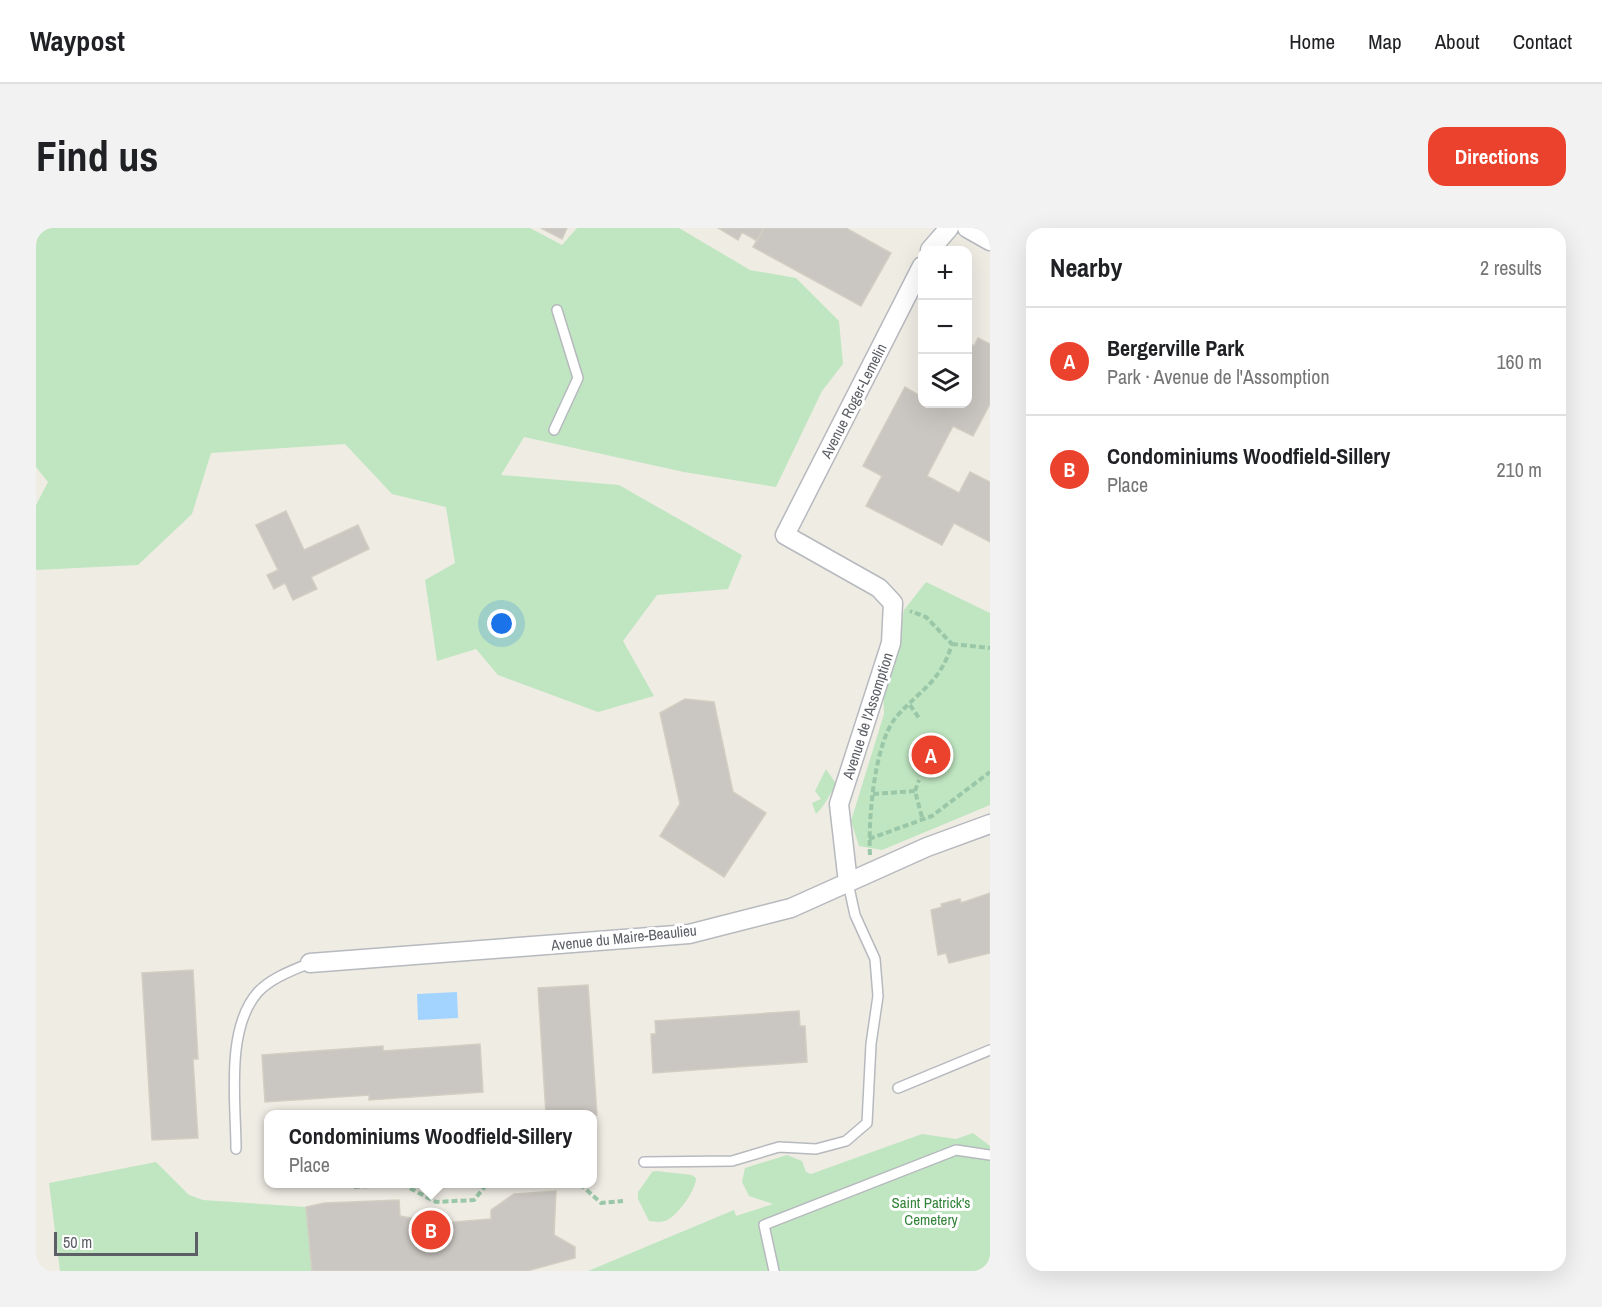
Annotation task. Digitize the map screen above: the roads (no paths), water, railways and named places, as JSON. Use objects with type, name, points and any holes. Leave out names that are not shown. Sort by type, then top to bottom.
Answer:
[{"type":"street","points":[[933,246],[949,228]]},
{"type":"street","points":[[967,228],[990,242]]},
{"type":"street","name":"Avenue Roger-Lemelin","points":[[893,603],[879,588],[785,535],[918,274]]},
{"type":"street","name":"Avenue de l'Assomption","points":[[848,883],[839,804],[891,644],[893,603]]},
{"type":"street","name":"Avenue du Maire-Beaulieu","points":[[310,963],[689,934],[791,908],[848,883],[871,870],[990,824]]},
{"type":"lane","points":[[554,430],[578,378],[557,310]]},
{"type":"lane","points":[[644,1162],[732,1161],[779,1147],[816,1149],[846,1141],[867,1123],[870,1044],[878,996],[877,977],[875,959],[855,915],[848,883]]},
{"type":"lane","points":[[236,1149],[235,1044],[244,1017],[258,992],[282,975],[310,963]]},
{"type":"lane","points":[[898,1088],[990,1050]]},
{"type":"lane","points":[[774,1271],[764,1225],[956,1150],[990,1155]]},
{"type":"water","points":[[457,992],[458,1018],[418,1020],[417,994]]},
{"type":"place","name":"Bergerville Park","points":[[931,755]]},
{"type":"place","name":"Condominiums Woodfield-Sillery","points":[[431,1230]]},
{"type":"park label","name":"Saint Patrick's Cemetery","points":[[931,1212]]}]
